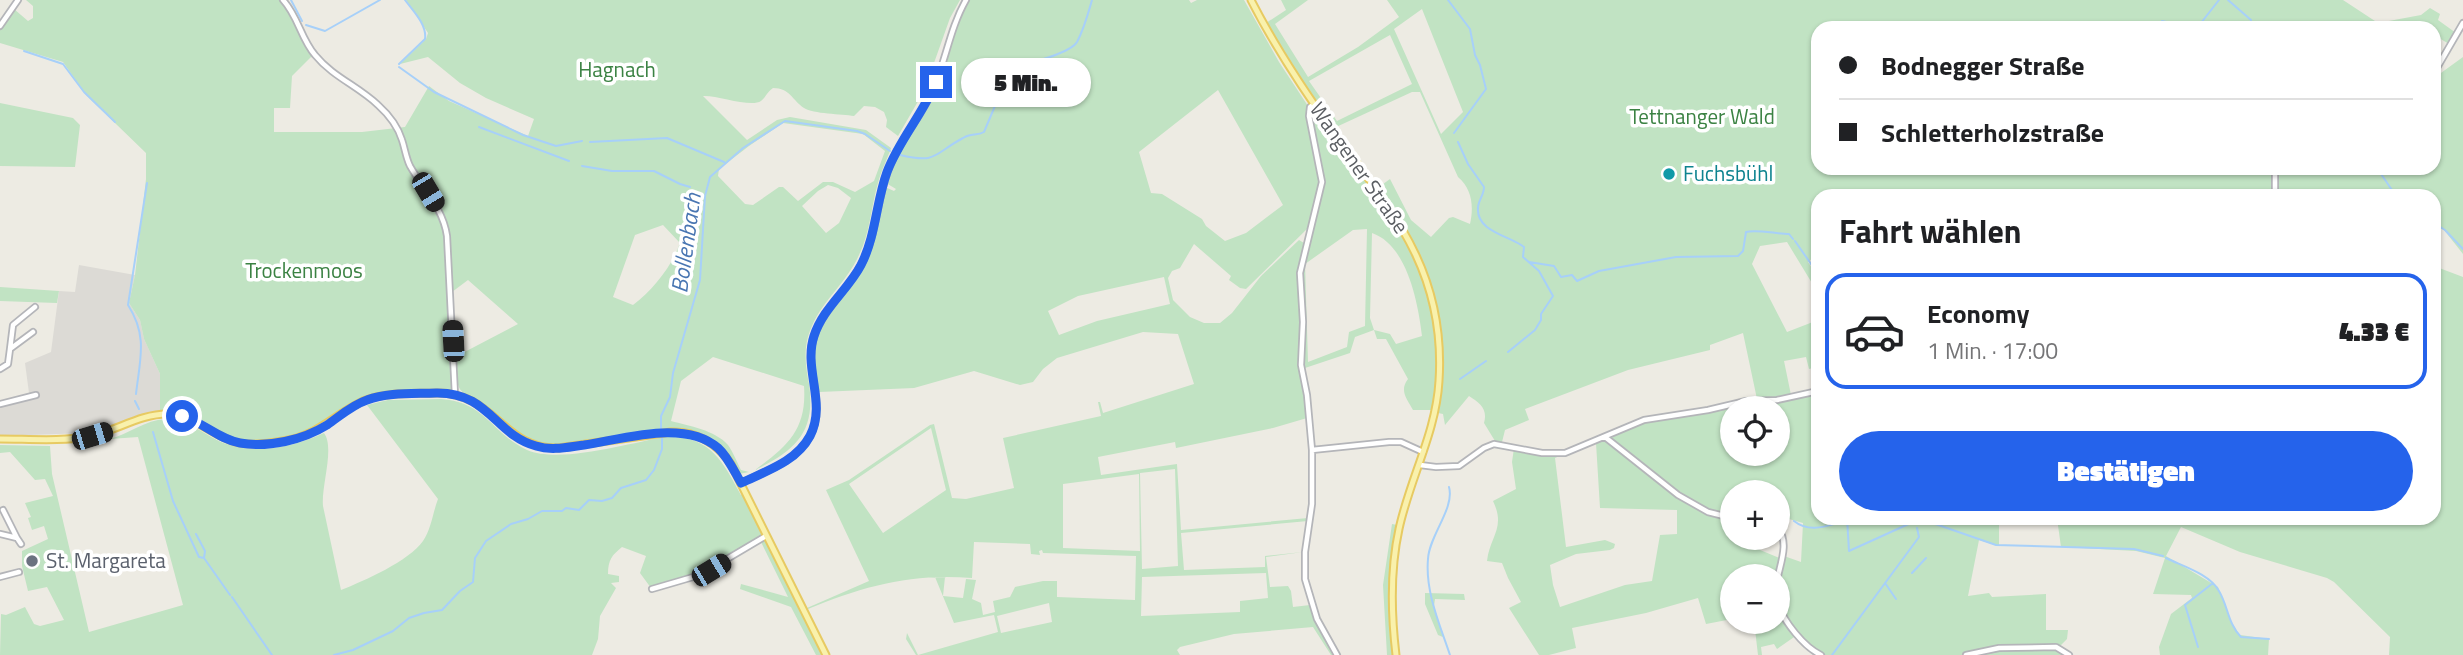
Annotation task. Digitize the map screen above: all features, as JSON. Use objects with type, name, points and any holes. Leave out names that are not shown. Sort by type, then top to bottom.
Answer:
[{"type":"main road","name":"Wangener Straße","points":[[1251,0],[1314,104],[1397,219],[1417,254],[1430,289],[1438,330],[1440,371],[1437,399],[1424,452],[1399,528],[1394,562],[1392,612],[1396,655]]},
{"type":"main road","points":[[0,439],[92,436],[144,418],[166,414],[188,418],[235,442],[259,444],[306,435],[369,399],[438,393],[455,395],[482,406],[520,439],[540,447],[566,447],[671,432],[689,433],[718,447],[731,464],[826,655]]},
{"type":"street","points":[[0,26],[18,0]]},
{"type":"street","points":[[283,0],[315,55],[335,75],[370,98],[385,112],[398,131],[410,166],[443,217],[447,236],[455,395]]},
{"type":"street","points":[[741,483],[788,460],[810,436],[817,408],[811,359],[813,339],[824,315],[864,260],[888,171],[897,149],[932,91],[956,20],[966,0]]},
{"type":"street","points":[[2441,61],[2463,23]]},
{"type":"street","points":[[1314,104],[1310,107],[1309,116],[1322,182],[1301,261],[1299,286],[1303,322],[1301,365],[1307,395],[1312,450],[1312,504],[1305,552],[1305,579],[1317,619],[1337,655]]},
{"type":"street","points":[[0,369],[8,364],[10,336],[15,322],[35,307]]},
{"type":"street","points":[[10,349],[33,331]]},
{"type":"street","points":[[1420,465],[1460,466],[1488,446],[1503,444],[1553,454],[1573,450],[1644,419],[1811,393]]},
{"type":"street","points":[[0,404],[36,395]]},
{"type":"street","points":[[1605,437],[1678,495],[1708,512],[1720,515]]},
{"type":"street","points":[[1312,450],[1401,442],[1424,452]]},
{"type":"street","points":[[2,510],[22,544]]},
{"type":"street","points":[[0,534],[17,538]]},
{"type":"street","points":[[652,589],[700,575],[766,537]]},
{"type":"street","points":[[0,577],[19,572]]},
{"type":"street","points":[[1790,623],[1810,648],[1821,655]]},
{"type":"street","points":[[1966,655],[1999,648],[2056,647],[2069,655]]},
{"type":"shaded area","points":[[79,265],[135,275],[129,303],[140,320],[144,339],[160,374],[160,412],[88,433],[0,436],[0,402],[29,393],[25,363],[51,352],[59,291],[75,292]]},
{"type":"green space","points":[[26,0],[281,0],[312,56],[292,76],[290,108],[274,108],[274,132],[362,132],[405,127],[429,86],[449,101],[528,136],[534,119],[486,98],[460,83],[428,57],[400,64],[426,39],[428,33],[406,0],[960,0],[950,18],[924,91],[898,136],[886,127],[884,112],[875,107],[864,106],[854,116],[814,111],[804,108],[783,90],[773,88],[756,103],[703,96],[747,140],[777,120],[790,117],[866,130],[891,148],[879,179],[866,238],[859,255],[822,308],[809,333],[806,355],[809,415],[806,427],[792,447],[755,470],[786,444],[799,425],[804,386],[713,357],[681,381],[671,421],[701,429],[723,440],[741,470],[749,472],[739,474],[710,439],[688,431],[661,431],[560,445],[533,442],[517,434],[459,388],[455,357],[518,324],[468,280],[450,291],[453,390],[375,394],[349,405],[304,434],[260,441],[234,439],[188,415],[160,412],[160,374],[144,339],[140,320],[129,303],[135,275],[146,179],[146,153],[86,95],[63,62],[0,43],[0,29],[14,9],[28,21],[33,18],[33,6]],"holes":[[[783,123],[863,134],[885,151],[874,181],[855,192],[833,182],[823,182],[798,201],[783,187],[779,187],[753,205],[745,204],[718,176],[719,169]],[[828,185],[838,188],[851,198],[839,223],[826,233],[802,206]],[[663,225],[680,243],[661,277],[633,305],[613,297],[635,235]]]},
{"type":"green space","points":[[968,0],[1189,0],[1191,3],[1197,0],[1244,0],[1308,106],[1321,183],[1309,227],[1246,289],[1229,280],[1231,276],[1194,244],[1180,268],[1172,271],[1168,278],[1173,300],[1190,317],[1204,323],[1220,323],[1232,313],[1261,276],[1299,240],[1304,243],[1298,274],[1301,316],[1299,363],[1307,418],[1273,428],[1176,448],[1175,442],[1098,457],[1101,475],[1177,464],[1181,530],[1308,518],[1308,521],[1181,533],[1184,570],[1265,567],[1265,556],[1303,552],[1266,557],[1270,587],[1288,586],[1293,607],[1310,605],[1317,624],[1335,655],[1331,655],[1313,627],[1234,634],[1180,647],[1177,650],[1180,655],[918,655],[998,632],[994,615],[954,623],[935,577],[888,583],[807,608],[869,581],[826,490],[849,480],[930,425],[934,424],[952,498],[966,499],[1014,488],[1003,438],[1101,416],[1098,402],[1103,413],[1194,384],[1178,334],[1143,332],[1057,358],[1043,369],[1033,382],[1020,385],[974,371],[914,388],[819,392],[813,354],[819,329],[864,266],[874,237],[885,187],[894,191],[896,189],[886,183],[899,151],[928,103],[958,19]],"holes":[[[1218,90],[1283,205],[1246,233],[1225,241],[1206,226],[1202,219],[1162,194],[1151,193],[1139,152]],[[1164,277],[1170,304],[1097,321],[1059,335],[1048,311],[1078,296]],[[931,428],[946,490],[883,533],[849,484]],[[1175,469],[1178,566],[1142,569],[1140,473]],[[1139,474],[1140,551],[1063,548],[1063,484]],[[974,542],[1030,544],[1031,554],[1040,555],[1039,551],[1042,550],[1043,553],[1136,556],[1135,600],[1057,597],[1057,581],[1043,581],[1015,587],[1010,597],[993,601],[995,612],[983,615],[981,603],[972,599],[976,580],[966,579],[963,598],[943,596],[945,577],[972,578]],[[1266,573],[1268,598],[1240,601],[1240,612],[1141,616],[1142,577]],[[1049,603],[1052,622],[1001,633],[997,616]]]},
{"type":"green space","name":"Tettnanger Wald","points":[[1281,0],[1308,0],[1275,24],[1308,77],[1358,47],[1399,17],[1387,0],[2343,0],[2375,21],[1811,21],[1811,175],[2441,175],[2441,73],[2463,57],[2463,254],[2441,228],[2441,189],[1811,189],[1811,260],[1808,262],[1811,266],[1811,281],[1787,242],[1760,246],[1752,264],[1787,332],[1811,323],[1811,368],[1806,357],[1784,361],[1791,395],[1811,393],[1811,525],[1999,525],[1999,546],[1979,540],[1968,596],[1989,593],[1992,597],[2046,594],[2046,630],[2068,630],[2067,639],[2060,646],[2070,655],[1823,655],[1814,652],[1797,635],[1777,649],[1774,644],[1761,647],[1762,655],[1758,655],[1756,634],[1790,634],[1790,564],[1720,564],[1720,621],[1706,624],[1698,598],[1646,613],[1572,628],[1576,648],[1539,655],[1509,608],[1521,602],[1502,563],[1487,561],[1498,525],[1493,501],[1516,489],[1512,462],[1514,448],[1540,455],[1564,454],[1555,458],[1566,547],[1605,540],[1615,544],[1610,550],[1576,554],[1550,565],[1560,607],[1625,585],[1652,581],[1660,535],[1677,534],[1677,510],[1600,508],[1596,443],[1605,441],[1677,498],[1720,516],[1720,550],[1760,550],[1782,559],[1784,556],[1801,562],[1803,523],[1790,519],[1790,480],[1720,480],[1720,513],[1682,494],[1608,438],[1643,422],[1720,406],[1720,466],[1790,466],[1790,396],[1756,396],[1743,333],[1710,345],[1710,350],[1628,370],[1525,409],[1529,420],[1505,430],[1502,442],[1495,441],[1484,423],[1485,414],[1482,407],[1469,396],[1445,425],[1443,414],[1438,413],[1442,349],[1433,294],[1412,241],[1379,187],[1390,179],[1411,220],[1431,237],[1449,218],[1470,224],[1472,204],[1469,192],[1458,177],[1420,92],[1412,92],[1334,128],[1266,23],[1286,10]],"holes":[[[1422,9],[1463,112],[1441,134],[1394,29]],[[1390,35],[1412,84],[1337,121],[1309,81]]]},
{"type":"green space","points":[[2430,8],[2440,14],[2439,21],[2389,21],[2421,15]]},
{"type":"green space","points":[[2441,22],[2456,33],[2449,44],[2441,39]]},
{"type":"green space","points":[[0,103],[73,118],[80,125],[75,167],[0,166]]},
{"type":"green space","points":[[1312,107],[1388,211],[1408,246],[1424,283],[1434,322],[1437,364],[1432,410],[1413,410],[1404,391],[1408,379],[1386,339],[1377,339],[1374,330],[1355,337],[1350,353],[1302,369],[1300,274],[1323,182]],"holes":[[[1367,229],[1365,326],[1349,332],[1347,347],[1308,362],[1305,264],[1353,230]],[[1372,233],[1384,239],[1394,249],[1409,276],[1422,336],[1396,344],[1390,334],[1374,330],[1370,318]]]},
{"type":"green space","points":[[2441,269],[2463,277],[2463,655],[2389,655],[2390,637],[2334,582],[2240,552],[2181,527],[2166,556],[2218,587],[2232,624],[2240,635],[2269,639],[2268,655],[2160,655],[2159,647],[2171,614],[2192,598],[2191,595],[2153,594],[2165,558],[2136,551],[2061,547],[2058,525],[2441,525]]},
{"type":"green space","points":[[0,287],[59,291],[57,303],[0,301]]},
{"type":"green space","points":[[388,400],[456,401],[479,412],[515,443],[541,454],[576,454],[665,437],[693,440],[713,452],[720,461],[741,495],[744,495],[762,536],[706,570],[683,580],[651,588],[640,573],[646,556],[622,547],[610,561],[608,574],[619,576],[619,582],[611,583],[616,588],[600,616],[598,639],[592,655],[0,655],[1,614],[6,615],[25,607],[34,624],[40,626],[64,620],[47,587],[28,591],[22,566],[22,551],[48,539],[44,526],[32,530],[28,518],[31,517],[25,503],[53,496],[45,479],[35,480],[10,452],[0,453],[0,445],[50,446],[52,474],[89,632],[183,605],[138,437],[110,439],[165,419],[185,423],[228,445],[241,448],[284,446],[324,433],[328,457],[323,506],[341,590],[408,556],[428,532],[438,499],[367,405]]},
{"type":"green space","points":[[1392,524],[1397,525],[1390,590],[1393,655],[1387,655],[1383,585]]},
{"type":"green space","points":[[765,540],[824,655],[816,655],[791,607],[740,589],[741,584],[788,597],[761,542]]},
{"type":"green space","points":[[1425,593],[1464,594],[1465,600],[1435,599],[1434,606],[1443,637],[1438,635],[1425,604]]},
{"type":"green space","points":[[907,633],[918,655],[906,639]]},
{"type":"waterway","points":[[291,0],[302,21]]},
{"type":"waterway","points":[[306,25],[325,31],[380,0]]},
{"type":"waterway","points":[[399,64],[425,39],[422,24],[405,0]]},
{"type":"waterway","name":"Bollenbach","points":[[900,155],[929,158],[966,136],[984,132],[1011,68],[1047,58],[1073,46],[1082,32],[1092,0]]},
{"type":"waterway","points":[[1448,0],[1470,29],[1486,89],[1454,133]]},
{"type":"waterway","points":[[2202,21],[2219,0]]},
{"type":"waterway","points":[[2228,0],[2251,20]]},
{"type":"waterway","points":[[24,51],[63,64],[84,92],[115,122]]},
{"type":"waterway","points":[[399,67],[434,92],[523,135],[556,146],[582,141]]},
{"type":"waterway","name":"Bollenbach","points":[[661,429],[661,416],[670,397],[673,373],[700,280],[705,196],[710,177],[743,148],[785,121],[857,131],[890,151]]},
{"type":"waterway","points":[[479,127],[569,161]]},
{"type":"waterway","points":[[590,142],[667,138],[724,162]]},
{"type":"waterway","points":[[1458,142],[1468,164],[1484,187],[1478,208],[1483,223],[1524,247],[1523,257],[1539,271],[1553,296],[1541,314],[1541,320],[1535,330],[1508,352]]},
{"type":"waterway","points":[[582,166],[612,171],[654,171],[690,187]]},
{"type":"waterway","points":[[2382,175],[2391,189]]},
{"type":"waterway","points":[[136,394],[141,348],[138,327],[128,305],[147,183]]},
{"type":"waterway","points":[[2441,227],[2463,249]]},
{"type":"waterway","points":[[1529,262],[1554,266],[1561,277],[1572,275],[1577,281],[1599,271],[1676,257],[1738,256],[1743,251],[1746,232],[1789,234],[1793,239]]},
{"type":"waterway","points":[[1795,241],[1811,264]]},
{"type":"waterway","points":[[1460,379],[1486,361]]},
{"type":"waterway","points":[[135,401],[139,409]]},
{"type":"waterway","points":[[153,432],[173,501],[199,557],[204,558],[230,595]]},
{"type":"waterway","name":"Bollenbach","points":[[334,655],[353,650],[393,631],[409,618],[442,610],[473,582],[475,558],[486,541],[511,524],[542,511],[562,511],[566,508],[579,510],[589,500],[602,501],[612,498],[621,488],[646,480],[654,470],[662,449],[662,438]]},
{"type":"waterway","points":[[1449,487],[1448,504],[1429,550],[1428,571],[1434,608],[1450,655]]},
{"type":"waterway","points":[[1794,521],[1813,528],[1830,525]]},
{"type":"waterway","points":[[1847,525],[1849,551],[1906,525]]},
{"type":"waterway","points":[[1938,525],[1996,545],[2134,549],[2163,556]]},
{"type":"waterway","points":[[1832,655],[1919,537],[1917,528]]},
{"type":"waterway","points":[[196,534],[205,551],[204,558]]},
{"type":"waterway","points":[[1912,573],[1926,558]]},
{"type":"waterway","points":[[2166,558],[2202,575],[2215,585],[2233,626],[2241,637],[2269,639]]},
{"type":"waterway","points":[[1885,583],[1896,599]]},
{"type":"waterway","points":[[2198,647],[2185,605],[2213,583]]},
{"type":"waterway","points":[[232,597],[272,655]]},
{"type":"place","name":"Fuchsbühl","points":[[1669,174]]},
{"type":"place","name":"St. Margareta","points":[[32,561]]},
{"type":"route","points":[[182,416],[229,440],[259,444],[306,435],[369,399],[450,394],[482,406],[520,439],[552,449],[671,432],[689,433],[718,447],[741,483],[788,460],[810,436],[817,408],[811,359],[816,331],[824,315],[864,260],[888,171],[897,149],[936,82]]},
{"type":"park label","name":"Hagnach","points":[[617,70]]},
{"type":"park label","name":"Trockenmoos","points":[[304,271]]}]
